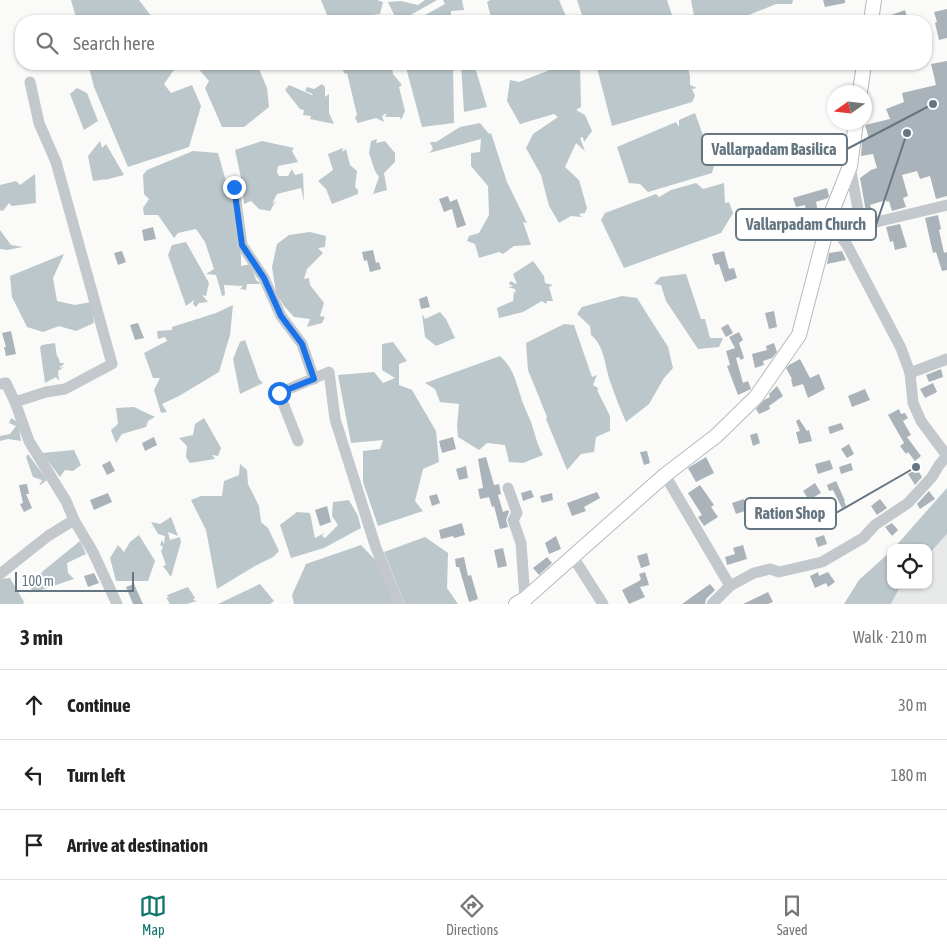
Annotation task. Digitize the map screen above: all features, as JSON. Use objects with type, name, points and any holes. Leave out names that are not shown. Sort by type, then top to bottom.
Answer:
[{"type":"main road","points":[[872,15],[874,0]]},
{"type":"main road","points":[[861,85],[863,70]]},
{"type":"main road","points":[[522,602],[665,475],[716,436],[756,397],[799,336],[829,220],[850,166],[855,130]]},
{"type":"street","points":[[15,402],[46,392],[65,389],[112,364],[56,162],[39,124],[30,82]]},
{"type":"street","points":[[850,166],[860,220],[864,225],[947,206]]},
{"type":"street","points":[[234,187],[242,245],[264,278],[281,316],[302,344],[314,379]]},
{"type":"street","points":[[712,604],[730,586],[754,573],[770,569],[779,572],[822,562],[862,538],[875,525],[908,503],[932,477],[947,456],[921,421],[913,403],[910,373],[901,348],[847,245],[829,220]]},
{"type":"street","points":[[910,373],[947,359]]},
{"type":"street","points":[[298,441],[279,393],[329,372],[335,419],[376,548],[399,604]]},
{"type":"street","points":[[2,381],[15,402],[29,441],[66,501],[117,604]]},
{"type":"street","points":[[665,475],[730,586]]},
{"type":"street","points":[[508,488],[517,513],[513,520],[521,543],[522,602]]},
{"type":"street","points":[[0,574],[48,536],[74,520]]},
{"type":"street","points":[[573,557],[603,604]]},
{"type":"shaded area","points":[[71,0],[139,0],[150,15],[75,15]]},
{"type":"shaded area","points":[[321,0],[377,0],[383,2],[380,14],[327,15]]},
{"type":"shaded area","points":[[425,0],[437,0],[411,15],[394,15],[388,2],[401,1],[418,5]]},
{"type":"shaded area","points":[[443,0],[462,0],[464,10],[451,11],[451,15],[425,15],[445,4]]},
{"type":"shaded area","points":[[490,0],[559,0],[565,15],[490,15],[487,2]]},
{"type":"shaded area","points":[[577,0],[667,0],[672,15],[582,15]]},
{"type":"shaded area","points":[[691,0],[793,0],[792,4],[776,4],[749,15],[694,15]]},
{"type":"shaded area","points":[[90,70],[174,70],[164,84],[171,93],[192,85],[201,106],[189,147],[128,167],[94,87]]},
{"type":"shaded area","points":[[199,70],[260,70],[267,88],[269,107],[244,127],[222,127],[205,88],[209,81]]},
{"type":"shaded area","points":[[343,70],[393,70],[393,74],[402,85],[399,87],[405,111],[401,120],[400,117],[385,117],[387,113],[382,116],[384,122],[376,118],[358,123],[355,118],[357,115],[347,73],[345,74]]},
{"type":"shaded area","points":[[407,70],[453,70],[454,123],[422,127]]},
{"type":"shaded area","points":[[461,70],[476,70],[487,107],[464,112]]},
{"type":"shaded area","points":[[550,70],[580,70],[581,107],[576,110],[585,115],[592,131],[584,142],[583,137],[580,138],[585,151],[576,143],[565,167],[579,180],[587,208],[585,213],[579,214],[582,217],[571,216],[559,223],[549,206],[541,175],[526,148],[533,134],[558,117],[554,114],[520,124],[507,101],[510,80],[519,82]]},
{"type":"shaded area","points":[[598,70],[688,70],[690,85],[697,88],[692,89],[695,96],[692,102],[612,126]]},
{"type":"shaded area","points":[[322,84],[325,87],[325,97],[329,94],[329,113],[334,124],[310,119],[311,116],[303,115],[304,110],[300,109],[285,90],[289,85],[312,95],[305,91],[307,87],[314,89]]},
{"type":"shaded area","points":[[77,88],[87,93],[98,121],[84,130],[70,94]]},
{"type":"shaded area","points":[[695,113],[714,166],[712,173],[648,192],[640,184],[629,183],[617,147],[676,122],[679,127],[679,120]]},
{"type":"shaded area","points":[[480,123],[489,134],[491,133],[507,182],[527,223],[523,222],[531,245],[514,246],[503,254],[499,252],[479,258],[475,244],[467,241],[469,236],[479,233],[489,215],[488,186],[471,166],[471,153],[480,152],[481,139],[429,153],[433,149],[430,142],[436,142],[460,127]]},
{"type":"shaded area","points":[[377,139],[376,143],[385,141],[395,153],[395,162],[384,173],[387,190],[373,194],[379,177],[369,153],[371,141]]},
{"type":"shaded area","points":[[100,141],[102,148],[106,144],[124,175],[101,181],[106,179],[93,181],[88,156]]},
{"type":"shaded area","points":[[262,141],[294,148],[292,151],[298,162],[278,166],[277,172],[279,176],[288,176],[292,169],[295,175],[303,173],[304,201],[301,188],[277,194],[272,204],[276,201],[270,211],[259,209],[251,201],[244,204],[243,187],[235,150]]},
{"type":"shaded area","points":[[343,148],[342,152],[346,149],[350,165],[357,171],[355,187],[358,190],[358,194],[332,204],[326,189],[318,181],[333,170],[328,154]]},
{"type":"shaded area","points":[[193,151],[218,153],[237,223],[241,266],[251,264],[256,280],[261,284],[247,284],[246,290],[240,289],[243,286],[224,285],[225,295],[222,296],[216,275],[206,274],[214,269],[205,242],[196,229],[178,233],[174,238],[158,215],[144,215],[143,208],[149,199],[144,194],[143,175],[147,170]]},
{"type":"shaded area","points":[[35,174],[36,203],[12,206],[9,203],[3,211],[0,210],[0,185],[16,181],[20,185]]},
{"type":"shaded area","points":[[696,183],[703,189],[724,183],[725,203],[729,202],[733,213],[721,233],[624,268],[601,220],[605,213],[656,194],[659,197],[671,190]]},
{"type":"shaded area","points":[[0,230],[11,245],[23,247],[7,250],[0,249]]},
{"type":"shaded area","points":[[310,232],[326,236],[325,247],[318,248],[323,253],[307,269],[304,279],[309,278],[310,285],[324,303],[320,316],[325,317],[322,323],[307,327],[310,319],[294,317],[276,293],[272,267],[277,244],[289,235]]},
{"type":"shaded area","points":[[186,242],[209,283],[206,296],[202,295],[208,302],[199,303],[196,307],[193,304],[194,300],[186,306],[168,255],[172,245]]},
{"type":"shaded area","points":[[64,254],[53,278],[57,301],[75,305],[91,302],[94,323],[76,331],[59,326],[43,332],[27,327],[12,297],[10,276]]},
{"type":"shaded area","points":[[533,261],[544,276],[545,283],[553,285],[549,287],[553,301],[547,301],[546,304],[542,301],[523,312],[499,318],[497,308],[513,301],[514,291],[516,294],[515,289],[508,287],[513,286],[509,284],[510,281],[517,284],[513,274]]},
{"type":"shaded area","points":[[686,274],[701,319],[705,319],[710,338],[723,338],[719,347],[698,349],[666,301],[661,285],[654,284],[660,277]]},
{"type":"shaded area","points":[[622,296],[637,298],[668,347],[673,368],[664,378],[649,404],[626,422],[610,381],[599,344],[591,335],[590,326],[577,314],[582,307]]},
{"type":"shaded area","points":[[233,305],[230,335],[219,372],[162,404],[167,412],[161,413],[154,390],[160,378],[153,378],[144,353],[167,341],[165,337],[158,339],[157,331],[172,330],[172,327],[216,313]]},
{"type":"shaded area","points":[[440,312],[446,319],[455,338],[436,346],[425,337],[422,314],[425,319]]},
{"type":"shaded area","points":[[564,324],[574,325],[592,377],[597,375],[593,385],[599,389],[597,390],[610,416],[610,431],[596,437],[594,452],[581,454],[567,470],[528,370],[526,343]]},
{"type":"shaded area","points":[[245,340],[259,379],[263,383],[240,394],[233,359],[240,342]]},
{"type":"shaded area","points":[[393,342],[407,361],[399,364],[399,385],[412,390],[436,431],[439,462],[423,469],[415,501],[423,511],[378,526],[363,482],[363,451],[380,449],[383,440],[351,443],[338,375],[374,372],[383,383],[395,378],[382,370],[382,344]]},
{"type":"shaded area","points":[[55,343],[60,363],[65,363],[59,368],[64,367],[58,371],[59,381],[56,377],[45,383],[40,347]]},
{"type":"shaded area","points":[[500,356],[514,375],[543,455],[523,463],[509,462],[505,445],[487,443],[479,450],[458,437],[459,404],[440,402],[435,389],[425,383]]},
{"type":"shaded area","points":[[134,407],[155,417],[148,421],[146,427],[122,434],[116,443],[111,430],[118,424],[116,408]]},
{"type":"shaded area","points":[[11,418],[18,422],[21,441],[8,439],[0,441],[0,436],[10,434],[16,426],[9,423]]},
{"type":"shaded area","points":[[204,418],[221,448],[218,456],[212,455],[215,459],[190,463],[186,457],[187,446],[179,438],[193,435],[195,424]]},
{"type":"shaded area","points":[[74,450],[81,465],[73,471],[65,470],[60,477],[42,453]]},
{"type":"shaded area","points":[[28,454],[47,480],[39,486],[42,480],[33,477],[26,457]]},
{"type":"shaded area","points":[[240,464],[247,470],[248,484],[259,506],[261,522],[268,528],[279,551],[273,557],[217,589],[206,530],[191,500],[201,496],[222,496],[224,481],[239,475]]},
{"type":"shaded area","points":[[947,488],[947,534],[932,551],[932,544],[898,544]]},
{"type":"shaded area","points":[[349,500],[358,516],[361,528],[324,548],[291,558],[280,525],[297,512],[310,513],[315,538],[324,533],[322,536],[325,538],[338,525],[332,516],[333,502]]},
{"type":"shaded area","points":[[171,517],[178,536],[168,532],[170,540],[180,537],[181,542],[171,577],[163,566],[166,565],[161,551],[163,547],[160,545],[162,540],[164,544],[165,536],[158,534],[151,522],[160,524]]},
{"type":"shaded area","points":[[947,534],[947,604],[891,604],[899,589],[932,589],[932,551]]},
{"type":"shaded area","points":[[139,535],[155,561],[148,581],[116,581],[110,558],[118,545],[124,552],[130,542]]},
{"type":"shaded area","points":[[425,537],[448,553],[447,588],[458,604],[405,604],[384,552]]},
{"type":"shaded area","points":[[80,541],[86,554],[67,563],[68,573],[74,579],[31,593],[32,584],[43,571]]},
{"type":"shaded area","points":[[361,545],[381,566],[393,604],[294,604],[292,595],[306,564]]},
{"type":"shaded area","points":[[887,555],[887,589],[899,589],[891,604],[844,604],[859,580]]},
{"type":"shaded area","points":[[10,578],[24,602],[23,604],[0,604],[0,579]]},
{"type":"shaded area","points":[[260,584],[274,601],[270,604],[218,604]]},
{"type":"shaded area","points":[[188,587],[195,598],[193,600],[197,601],[187,604],[170,604],[166,597],[169,598],[167,595]]},
{"type":"building","points":[[823,0],[845,0],[845,3],[825,7]]},
{"type":"building","points":[[947,9],[947,38],[939,40],[934,12]]},
{"type":"building","points":[[905,10],[906,15],[891,15]]},
{"type":"building","points":[[947,61],[947,196],[936,199],[930,176],[920,179],[917,171],[902,175],[908,196],[903,198],[906,207],[892,211],[889,201],[887,202],[886,200],[870,205],[872,210],[866,212],[860,178],[877,168],[873,154],[861,156],[862,141],[869,139],[866,130],[872,130],[872,123],[890,119],[886,109],[904,102],[902,93],[936,85],[932,64]]},
{"type":"building","points":[[827,188],[828,198],[816,202],[819,217],[807,219],[805,205],[796,207],[793,198]]},
{"type":"building","points":[[448,196],[450,202],[457,199],[466,225],[457,228],[452,209],[444,212],[439,199]]},
{"type":"building","points":[[938,215],[944,253],[947,252],[947,270],[942,271],[936,252],[933,253],[925,218]]},
{"type":"building","points":[[900,224],[907,247],[895,250],[893,241],[890,242],[886,227]]},
{"type":"building","points":[[153,227],[156,239],[144,241],[142,230]]},
{"type":"building","points":[[373,250],[376,263],[379,262],[381,269],[370,272],[367,260],[364,261],[362,252]]},
{"type":"building","points":[[122,251],[126,262],[118,265],[114,253]]},
{"type":"building","points":[[724,251],[729,269],[734,268],[737,278],[725,282],[719,264],[715,265],[712,254]]},
{"type":"building","points":[[842,251],[846,260],[827,264],[829,253]]},
{"type":"building","points":[[427,296],[430,307],[421,309],[419,299]]},
{"type":"building","points":[[774,311],[777,327],[769,329],[765,313]]},
{"type":"building","points":[[138,323],[144,338],[135,340],[130,325]]},
{"type":"building","points":[[728,324],[733,333],[726,337],[721,328]]},
{"type":"building","points":[[11,331],[16,354],[6,356],[4,347],[6,347],[2,333]]},
{"type":"building","points":[[739,332],[743,340],[739,343],[744,358],[741,360],[739,357],[736,358],[743,383],[748,381],[751,389],[738,395],[727,366],[730,365],[726,351],[735,348],[729,337]]},
{"type":"building","points":[[774,343],[777,352],[772,358],[763,361],[764,365],[755,368],[752,354],[767,350],[766,346]]},
{"type":"building","points":[[800,359],[810,378],[819,374],[825,389],[808,398],[803,384],[793,387],[792,379],[786,368]]},
{"type":"building","points":[[941,369],[943,377],[929,382],[926,375]]},
{"type":"building","points":[[933,383],[937,392],[925,398],[920,389]]},
{"type":"building","points":[[777,386],[783,396],[769,406],[770,409],[759,414],[756,409],[764,400],[770,397],[769,394]]},
{"type":"building","points":[[865,389],[870,400],[852,407],[848,396]]},
{"type":"building","points":[[899,409],[901,414],[905,413],[908,418],[903,421],[911,435],[907,437],[921,456],[915,461],[900,446],[904,443],[888,415]]},
{"type":"building","points":[[799,419],[807,431],[809,430],[812,441],[799,444],[796,432],[800,431],[796,421]]},
{"type":"building","points":[[841,423],[844,429],[830,434],[828,427]]},
{"type":"building","points":[[757,433],[760,443],[753,446],[750,435]]},
{"type":"building","points":[[154,437],[157,445],[145,451],[142,443]]},
{"type":"building","points":[[453,437],[456,449],[442,453],[439,441]]},
{"type":"building","points":[[849,444],[854,454],[847,458],[841,449]]},
{"type":"building","points":[[647,451],[650,463],[644,465],[640,452]]},
{"type":"building","points":[[486,457],[494,485],[499,484],[501,494],[498,495],[503,512],[508,510],[509,512],[506,520],[508,527],[500,529],[494,506],[492,507],[489,497],[480,499],[478,489],[483,488],[478,459]]},
{"type":"building","points":[[706,457],[714,473],[696,482],[688,468]]},
{"type":"building","points":[[830,460],[833,469],[818,474],[815,464]]},
{"type":"building","points":[[110,461],[115,471],[107,475],[102,465]]},
{"type":"building","points":[[851,463],[853,470],[841,474],[839,467]]},
{"type":"building","points":[[466,466],[468,478],[459,480],[456,469]]},
{"type":"building","points":[[917,469],[922,477],[915,485],[908,474]]},
{"type":"building","points":[[836,481],[845,501],[846,506],[842,508],[833,490],[829,491],[827,485]]},
{"type":"building","points":[[815,483],[821,493],[809,500],[803,491]]},
{"type":"building","points":[[27,484],[29,494],[26,494],[32,508],[24,512],[20,504],[23,503],[19,485]]},
{"type":"building","points":[[700,485],[714,505],[711,507],[718,517],[704,526],[698,517],[702,515],[688,493]]},
{"type":"building","points":[[531,490],[534,497],[523,501],[521,493]]},
{"type":"building","points":[[929,491],[935,499],[920,509],[917,504]]},
{"type":"building","points":[[597,492],[600,498],[584,507],[586,511],[572,516],[567,503]]},
{"type":"building","points":[[108,493],[112,502],[94,510],[90,500]]},
{"type":"building","points":[[552,493],[553,500],[542,503],[540,496]]},
{"type":"building","points":[[437,494],[440,503],[432,506],[429,496]]},
{"type":"building","points":[[744,499],[748,510],[736,514],[732,503]]},
{"type":"building","points":[[880,499],[887,508],[877,515],[871,506]]},
{"type":"building","points":[[327,506],[331,522],[320,526],[315,510]]},
{"type":"building","points":[[462,523],[465,535],[441,539],[439,530]]},
{"type":"building","points":[[892,523],[898,530],[892,536],[885,527]]},
{"type":"building","points":[[824,535],[827,544],[818,547],[815,538]]},
{"type":"building","points":[[556,536],[561,549],[549,554],[545,543]]},
{"type":"building","points":[[743,545],[747,559],[727,565],[725,557],[735,554],[733,548]]},
{"type":"building","points":[[503,548],[507,566],[498,568],[494,550]]},
{"type":"building","points":[[647,553],[650,565],[641,568],[637,556]]},
{"type":"building","points":[[464,557],[468,576],[471,575],[478,599],[469,602],[459,567],[456,567],[455,559]]},
{"type":"building","points":[[547,557],[552,563],[539,575],[533,568]]},
{"type":"building","points":[[645,572],[649,585],[640,587],[645,597],[629,604],[622,590],[639,581],[641,579],[639,574]]},
{"type":"building","points":[[818,572],[819,576],[828,572],[835,582],[828,587],[826,583],[815,588],[810,576]]},
{"type":"building","points":[[94,573],[99,583],[88,587],[84,576]]},
{"type":"building","points":[[134,584],[143,604],[133,604],[126,587]]},
{"type":"building","points":[[710,584],[715,590],[706,599],[705,604],[682,604]]},
{"type":"building","points":[[768,592],[773,602],[768,604],[743,604]]},
{"type":"place","name":"Vallarpadam Basilica","points":[[933,104]]},
{"type":"place","name":"Vallarpadam Church","points":[[907,133]]},
{"type":"place","name":"Ration Shop","points":[[916,467]]},
{"type":"route","points":[[234,187],[242,245],[264,278],[281,316],[302,344],[314,379],[279,393]]}]
